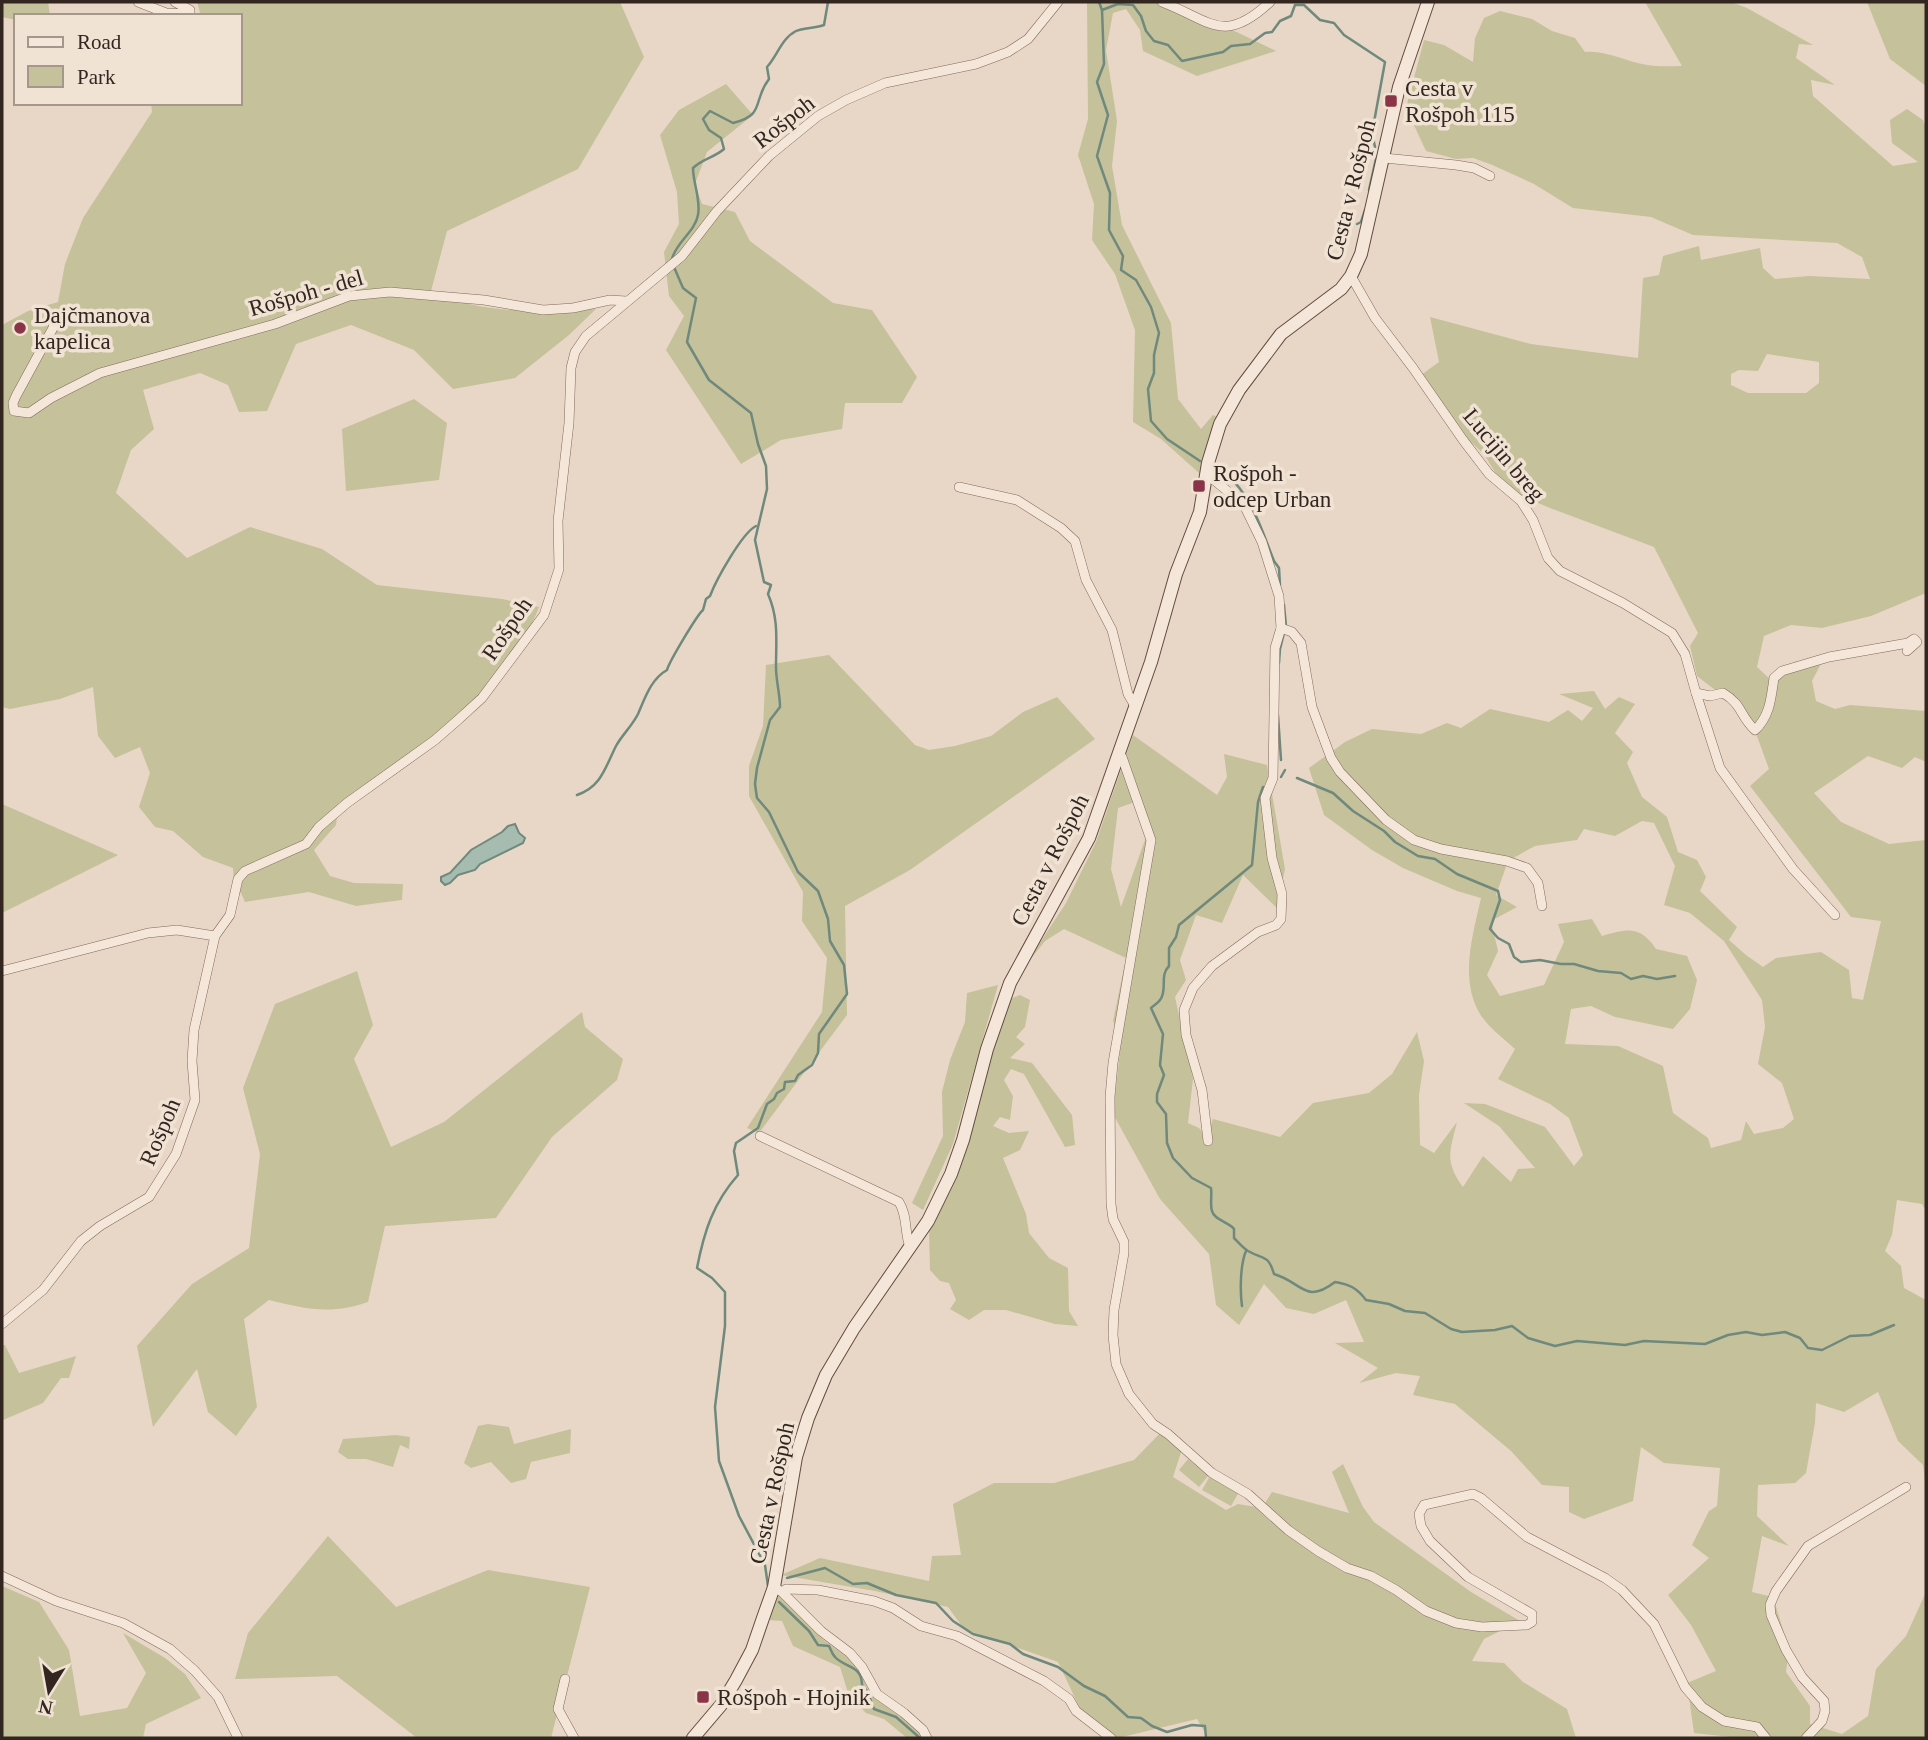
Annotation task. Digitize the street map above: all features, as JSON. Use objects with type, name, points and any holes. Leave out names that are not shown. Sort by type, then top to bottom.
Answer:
[{"type":"street","points":[[138,2],[166,13],[190,14],[190,10],[175,2]]},
{"type":"street","name":"Rošpoh","points":[[2,1324],[43,1290],[81,1241],[100,1226],[149,1197],[176,1154],[195,1100],[192,1061],[194,1030],[215,936],[230,915],[238,879],[242,874],[306,844],[319,827],[347,803],[459,719],[482,698],[544,615],[559,569],[559,507],[569,423],[570,380],[575,352],[586,336],[682,256],[717,211],[769,156],[818,116],[885,83],[976,64],[1008,52],[1028,39],[1058,2]]},
{"type":"street","points":[[1161,2],[1217,27],[1234,26],[1243,22],[1270,2]]},
{"type":"street","name":"Cesta v Rošpoh","points":[[693,1738],[721,1705],[736,1680],[778,1590],[796,1457],[819,1390],[853,1328],[928,1222],[951,1174],[963,1140],[987,1049],[1010,983],[1089,838],[1151,662],[1175,574],[1201,508],[1212,449],[1220,424],[1251,372],[1280,334],[1341,289],[1351,276],[1361,254],[1399,88],[1427,2]]},
{"type":"street","points":[[1384,158],[1474,168],[1490,176]]},
{"type":"street","name":"Lucijin breg","points":[[1351,276],[1375,318],[1476,457],[1489,474],[1521,501],[1533,520],[1548,558],[1560,571],[1623,603],[1672,633],[1685,654],[1720,768],[1793,869],[1835,915]]},
{"type":"street","name":"Rošpoh - del","points":[[56,317],[53,328],[21,385],[14,411],[29,413],[51,398],[100,373],[275,324],[349,296],[390,292],[484,300],[543,310],[573,308],[610,300],[626,301]]},
{"type":"street","points":[[1207,474],[1244,505],[1254,521],[1279,596],[1281,628],[1275,648],[1273,778],[1265,798],[1272,858],[1282,894],[1281,919],[1276,925],[1258,932],[1212,966],[1193,988],[1184,1010],[1186,1035],[1204,1101],[1208,1140]]},
{"type":"street","points":[[959,487],[1017,500],[1061,528],[1074,541],[1086,580],[1112,630],[1128,694],[1135,706]]},
{"type":"street","points":[[1281,628],[1292,632],[1301,643],[1312,707],[1331,758],[1340,772],[1386,820],[1413,840],[1527,868],[1538,883],[1542,906]]},
{"type":"street","points":[[1696,694],[1710,696],[1723,693],[1737,702],[1745,720],[1755,730],[1763,723],[1769,709],[1774,678],[1782,671],[1829,657],[1908,643],[1914,639],[1917,642],[1907,651]]},
{"type":"street","points":[[1119,755],[1122,757],[1151,840],[1113,1063],[1111,1097],[1111,1204],[1113,1219],[1124,1242],[1114,1310],[1114,1335],[1116,1364],[1129,1394],[1153,1424],[1212,1473],[1248,1494],[1288,1530],[1318,1551],[1348,1568],[1371,1576],[1426,1611],[1456,1623],[1482,1627],[1527,1625],[1532,1622],[1532,1614],[1468,1577],[1430,1541],[1421,1526],[1419,1514],[1424,1505],[1474,1494],[1527,1537],[1605,1578],[1622,1590],[1654,1624],[1685,1687],[1702,1707],[1724,1721],[1757,1727],[1766,1738]]},
{"type":"street","points":[[2,971],[148,933],[177,930],[215,936]]},
{"type":"street","points":[[760,1136],[899,1202],[906,1218],[907,1238],[911,1247]]},
{"type":"street","points":[[1806,1738],[1822,1721],[1824,1701],[1801,1677],[1786,1650],[1771,1615],[1770,1605],[1776,1591],[1808,1546],[1906,1487]]},
{"type":"street","points":[[2,1576],[56,1601],[123,1623],[170,1649],[195,1671],[218,1697],[238,1738]]},
{"type":"street","points":[[778,1590],[821,1631],[850,1653],[862,1667],[877,1694],[904,1713],[923,1730],[927,1738]]},
{"type":"street","points":[[778,1590],[818,1590],[874,1601],[893,1608],[921,1626],[957,1636],[1044,1681],[1069,1699],[1076,1711],[1111,1738]]},
{"type":"street","points":[[565,1679],[558,1709],[574,1738]]},
{"type":"green space","points":[[2,2],[48,2],[50,14],[14,14],[14,20],[2,17]]},
{"type":"green space","points":[[197,2],[620,2],[644,57],[578,169],[447,231],[431,291],[451,299],[491,308],[534,311],[596,309],[569,335],[515,378],[453,389],[414,350],[351,325],[296,344],[267,411],[239,412],[228,385],[200,373],[143,390],[154,429],[131,450],[116,493],[187,558],[250,527],[322,549],[377,585],[502,599],[539,607],[525,636],[505,665],[481,692],[454,718],[396,765],[339,803],[336,825],[314,850],[330,876],[354,883],[403,884],[402,900],[356,906],[309,892],[245,902],[234,887],[233,868],[203,857],[173,831],[155,827],[139,807],[150,773],[140,747],[115,758],[98,736],[93,687],[60,699],[10,709],[2,707],[2,325],[28,311],[58,302],[65,264],[83,218],[152,112],[151,105],[242,105],[242,14],[200,14]]},
{"type":"green space","points":[[1087,2],[1174,2],[1276,51],[1197,76],[1143,51],[1140,30],[1126,9],[1113,13],[1106,50],[1117,121],[1112,166],[1122,225],[1171,323],[1178,399],[1201,429],[1213,415],[1219,418],[1199,473],[1161,439],[1133,422],[1135,330],[1115,274],[1092,240],[1094,204],[1078,155],[1088,119]]},
{"type":"green space","points":[[1645,2],[1731,2],[1747,8],[1813,45],[1799,44],[1796,58],[1835,85],[1811,80],[1813,96],[1893,166],[1918,162],[1892,143],[1890,120],[1907,109],[1923,120],[1926,128],[1926,593],[1871,616],[1822,628],[1791,625],[1764,636],[1757,667],[1772,681],[1824,658],[1812,681],[1816,701],[1835,709],[1850,705],[1926,711],[1926,762],[1915,757],[1902,768],[1868,756],[1814,793],[1841,822],[1889,844],[1926,840],[1926,1211],[1922,1204],[1897,1200],[1892,1235],[1885,1251],[1901,1266],[1904,1288],[1926,1300],[1926,1489],[1923,1465],[1898,1441],[1878,1392],[1844,1412],[1816,1403],[1806,1473],[1795,1483],[1758,1485],[1757,1516],[1789,1546],[1762,1536],[1752,1592],[1773,1597],[1789,1649],[1786,1672],[1810,1706],[1810,1724],[1842,1734],[1868,1716],[1876,1669],[1906,1636],[1926,1592],[1926,1738],[1740,1738],[1694,1733],[1687,1683],[1716,1671],[1691,1625],[1668,1595],[1709,1558],[1692,1545],[1709,1511],[1717,1506],[1720,1468],[1664,1463],[1641,1447],[1633,1501],[1584,1519],[1569,1512],[1569,1487],[1542,1485],[1511,1451],[1455,1404],[1413,1395],[1420,1376],[1396,1373],[1359,1383],[1378,1368],[1335,1343],[1364,1342],[1346,1300],[1314,1314],[1286,1308],[1264,1284],[1239,1325],[1216,1305],[1209,1254],[1160,1199],[1113,1114],[1121,1042],[1113,1021],[1126,958],[1064,929],[1045,941],[1022,970],[1066,903],[1096,842],[1133,735],[1217,795],[1227,777],[1224,754],[1267,765],[1285,869],[1277,908],[1243,875],[1222,923],[1196,915],[1180,960],[1186,980],[1175,997],[1193,1079],[1188,1123],[1199,1128],[1206,1137],[1213,1119],[1280,1137],[1313,1103],[1369,1093],[1392,1074],[1417,1032],[1424,1061],[1419,1095],[1420,1145],[1434,1153],[1457,1122],[1450,1156],[1453,1170],[1463,1187],[1483,1156],[1511,1182],[1518,1169],[1535,1168],[1499,1126],[1464,1103],[1485,1104],[1545,1127],[1574,1166],[1583,1155],[1569,1118],[1550,1104],[1498,1079],[1515,1049],[1483,1019],[1470,986],[1470,956],[1481,898],[1403,868],[1372,850],[1324,815],[1309,768],[1345,742],[1372,729],[1421,734],[1447,723],[1461,728],[1490,709],[1549,722],[1568,710],[1582,721],[1593,708],[1559,694],[1594,691],[1605,709],[1619,697],[1635,704],[1615,733],[1633,752],[1627,763],[1642,797],[1667,817],[1678,852],[1697,860],[1706,877],[1700,891],[1737,927],[1729,940],[1763,967],[1776,958],[1821,952],[1849,970],[1852,998],[1863,1000],[1881,921],[1851,917],[1750,786],[1769,769],[1750,717],[1697,676],[1690,646],[1698,633],[1654,547],[1505,489],[1484,454],[1463,435],[1421,375],[1439,362],[1430,317],[1531,344],[1638,358],[1643,278],[1659,275],[1663,256],[1699,246],[1701,260],[1760,248],[1763,268],[1775,279],[1809,276],[1870,279],[1862,257],[1837,243],[1693,235],[1651,217],[1573,208],[1534,184],[1490,164],[1473,158],[1456,159],[1426,151],[1406,108],[1424,40],[1444,45],[1473,62],[1475,38],[1484,18],[1500,11],[1532,19],[1552,31],[1575,38],[1585,52],[1601,53],[1651,66],[1682,66]],"holes":[[[1767,354],[1819,362],[1819,383],[1806,393],[1748,393],[1731,385],[1731,374],[1739,370],[1758,371]],[[1138,801],[1150,826],[1121,907],[1111,869],[1118,808]],[[1642,821],[1654,823],[1675,866],[1664,905],[1690,913],[1724,941],[1762,1000],[1765,1027],[1758,1064],[1782,1083],[1794,1119],[1783,1128],[1754,1134],[1746,1121],[1741,1140],[1711,1148],[1708,1138],[1673,1113],[1663,1066],[1618,1046],[1565,1044],[1571,1009],[1591,1006],[1615,1017],[1673,1029],[1690,1009],[1697,980],[1687,956],[1656,949],[1638,932],[1626,931],[1602,936],[1592,919],[1558,924],[1564,942],[1544,985],[1500,996],[1487,975],[1498,951],[1491,921],[1517,907],[1496,895],[1508,861],[1535,846],[1577,840],[1584,829],[1615,836]]]},
{"type":"green space","points":[[1867,2],[1926,2],[1926,86],[1890,59]]},
{"type":"green space","points":[[726,84],[753,115],[707,152],[695,184],[702,204],[735,212],[750,241],[833,303],[872,310],[917,377],[902,403],[845,403],[842,429],[781,440],[741,464],[666,350],[684,316],[669,296],[664,252],[679,224],[677,192],[660,135],[679,110]]},
{"type":"green space","points":[[414,399],[447,423],[439,480],[346,491],[342,429]]},
{"type":"green space","points":[[829,655],[915,745],[929,750],[991,736],[1023,712],[1057,697],[1095,739],[910,870],[845,906],[847,1015],[759,1133],[747,1128],[822,1012],[827,958],[802,921],[803,892],[749,796],[749,766],[763,726],[766,665]]},
{"type":"green space","points":[[2,804],[118,855],[2,913]]},
{"type":"green space","points":[[357,971],[373,1025],[354,1059],[391,1147],[444,1122],[582,1012],[585,1027],[623,1059],[617,1080],[552,1137],[496,1218],[385,1226],[368,1302],[342,1308],[318,1309],[269,1300],[244,1319],[257,1407],[236,1436],[208,1412],[197,1369],[153,1427],[137,1346],[192,1284],[249,1248],[260,1154],[243,1088],[275,1004]]},
{"type":"green space","points":[[998,985],[953,1144],[923,1210],[912,1203],[943,1136],[942,1092],[950,1060],[965,1022],[967,993]]},
{"type":"green space","points":[[1020,995],[1030,1000],[1025,1027],[1016,1037],[1025,1044],[1010,1058],[1032,1063],[1072,1115],[1075,1145],[1065,1147],[1024,1074],[1011,1069],[1004,1080],[1013,1096],[1010,1120],[1000,1117],[993,1126],[1009,1133],[1029,1131],[1020,1150],[1003,1158],[1026,1214],[1029,1233],[1049,1258],[1068,1268],[1069,1311],[1078,1326],[1055,1324],[1006,1310],[984,1310],[969,1320],[950,1309],[956,1300],[949,1283],[940,1281],[930,1270],[929,1228],[982,1082],[1007,1000]]},
{"type":"green space","points":[[2,1345],[5,1345],[19,1373],[76,1356],[69,1378],[61,1378],[43,1403],[3,1420]]},
{"type":"green space","points":[[488,1424],[509,1427],[514,1444],[571,1429],[570,1453],[531,1462],[526,1479],[511,1483],[491,1462],[471,1468],[464,1463],[478,1426]]},
{"type":"green space","points":[[1165,1428],[1184,1443],[1173,1477],[1226,1510],[1238,1504],[1262,1508],[1272,1492],[1349,1513],[1332,1472],[1343,1464],[1363,1507],[1374,1522],[1471,1592],[1520,1621],[1484,1639],[1472,1661],[1504,1663],[1523,1682],[1567,1709],[1576,1738],[1208,1738],[1197,1719],[1118,1738],[1083,1715],[1058,1662],[964,1629],[948,1607],[781,1575],[820,1558],[929,1581],[932,1556],[961,1555],[953,1504],[994,1483],[1054,1483],[1134,1460]]},
{"type":"green space","points":[[396,1435],[410,1437],[409,1449],[400,1445],[393,1467],[366,1459],[348,1459],[338,1452],[343,1439]]},
{"type":"green space","points":[[1188,1459],[1208,1476],[1199,1487],[1179,1470]]},
{"type":"green space","points":[[1210,1476],[1239,1492],[1231,1506],[1202,1490]]},
{"type":"green space","points":[[328,1536],[396,1607],[488,1570],[590,1587],[551,1738],[417,1738],[337,1676],[235,1679],[248,1633]]},
{"type":"green space","points":[[2,1586],[39,1602],[69,1650],[80,1716],[127,1708],[146,1673],[123,1633],[165,1658],[185,1674],[201,1698],[146,1724],[143,1738],[2,1738]]},
{"type":"green space","points":[[776,1593],[821,1638],[856,1664],[871,1696],[898,1714],[923,1734],[924,1738],[907,1738],[884,1719],[866,1713],[849,1696],[840,1667],[793,1646],[782,1621],[767,1620]]},
{"type":"shaded area","points":[[515,824],[525,838],[523,843],[480,864],[475,870],[458,875],[450,883],[445,885],[441,881],[441,877],[450,873],[471,850]]},
{"type":"waterway","points":[[672,259],[698,215],[693,168],[724,149],[721,138],[709,130],[703,119],[710,111],[733,123],[750,116],[769,79],[767,67],[783,43],[796,31],[824,25],[828,2]]},
{"type":"waterway","points":[[1099,2],[1102,10],[1104,64],[1097,82],[1108,115],[1097,156],[1110,193],[1109,230],[1123,256],[1121,270],[1136,280],[1151,307],[1159,333],[1154,355],[1154,373],[1148,389],[1151,421],[1167,439],[1200,461]]},
{"type":"waterway","points":[[1102,10],[1118,4],[1133,5],[1154,41],[1168,45],[1182,61],[1223,52],[1231,46],[1250,44],[1265,33],[1272,32],[1280,21],[1291,16],[1295,5],[1304,5],[1320,20],[1334,23],[1344,35],[1385,62],[1372,133],[1375,147]]},
{"type":"waterway","points":[[1369,190],[1377,154]]},
{"type":"waterway","points":[[1357,224],[1361,222],[1365,210]]},
{"type":"waterway","points":[[674,267],[683,288],[696,298],[687,342],[709,380],[751,413],[766,466],[767,489],[755,540],[764,582],[771,585],[768,594],[775,621],[780,707],[770,720],[757,768],[757,798],[769,812],[798,872],[818,891],[828,919],[830,941],[844,965],[847,994],[819,1034],[818,1053],[812,1065],[798,1075],[795,1081],[785,1082],[784,1089],[767,1104],[758,1128],[736,1143],[734,1151],[738,1175],[722,1196],[711,1218],[697,1268],[712,1278],[725,1292],[725,1326],[715,1407],[719,1461],[739,1516],[765,1565],[768,1586]]},
{"type":"waterway","points":[[1226,474],[1250,503],[1279,568],[1280,585]]},
{"type":"waterway","points":[[577,795],[592,787],[601,776],[616,746],[638,714],[649,689],[667,670],[703,610],[706,599],[730,558],[750,530],[756,526]]},
{"type":"waterway","points":[[1284,605],[1286,626]]},
{"type":"waterway","points":[[1279,663],[1284,633]]},
{"type":"waterway","points":[[1278,715],[1281,760]]},
{"type":"waterway","points":[[1281,777],[1285,770]]},
{"type":"waterway","points":[[1297,778],[1333,793],[1353,811],[1418,856],[1435,859],[1457,874],[1498,891],[1500,900],[1490,929],[1498,938],[1509,944],[1514,957],[1521,962],[1540,960],[1574,964],[1598,971],[1621,973],[1631,979],[1643,976],[1657,979],[1675,976]]},
{"type":"waterway","points":[[1263,787],[1258,802],[1252,865],[1179,925],[1169,948],[1169,966],[1162,996],[1151,1008],[1163,1034],[1160,1065],[1164,1075],[1157,1102],[1166,1114],[1167,1143],[1173,1158],[1192,1178],[1211,1188],[1213,1214],[1234,1229],[1234,1238],[1244,1248],[1265,1258],[1274,1274],[1310,1292],[1325,1289],[1335,1282],[1344,1284],[1356,1290],[1366,1300],[1389,1304],[1405,1311],[1425,1313],[1451,1329],[1462,1332],[1512,1326],[1528,1338],[1555,1346],[1577,1341],[1625,1345],[1644,1341],[1705,1344],[1728,1335],[1746,1332],[1762,1335],[1785,1332],[1800,1338],[1808,1348],[1822,1350],[1850,1336],[1870,1335],[1894,1325]]},
{"type":"waterway","points":[[1242,1306],[1241,1279],[1246,1251]]},
{"type":"waterway","points":[[787,1578],[825,1568],[853,1584],[867,1583],[896,1595],[936,1603],[953,1621],[973,1634],[1010,1644],[1023,1654],[1058,1667],[1084,1686],[1105,1696],[1128,1717],[1141,1718],[1167,1732],[1192,1725],[1205,1726],[1206,1738]]},
{"type":"waterway","points":[[779,1602],[809,1631],[818,1645],[829,1646],[839,1661],[856,1670],[874,1709],[896,1717],[920,1738]]},
{"type":"place","name":"Cesta v Rošpoh 115","points":[[1391,101]]},
{"type":"place","name":"Dajčmanova kapelica","points":[[20,328]]},
{"type":"place","name":"Rošpoh - odcep Urban","points":[[1199,486]]},
{"type":"place","name":"Rošpoh - Hojnik","points":[[703,1697]]}]
